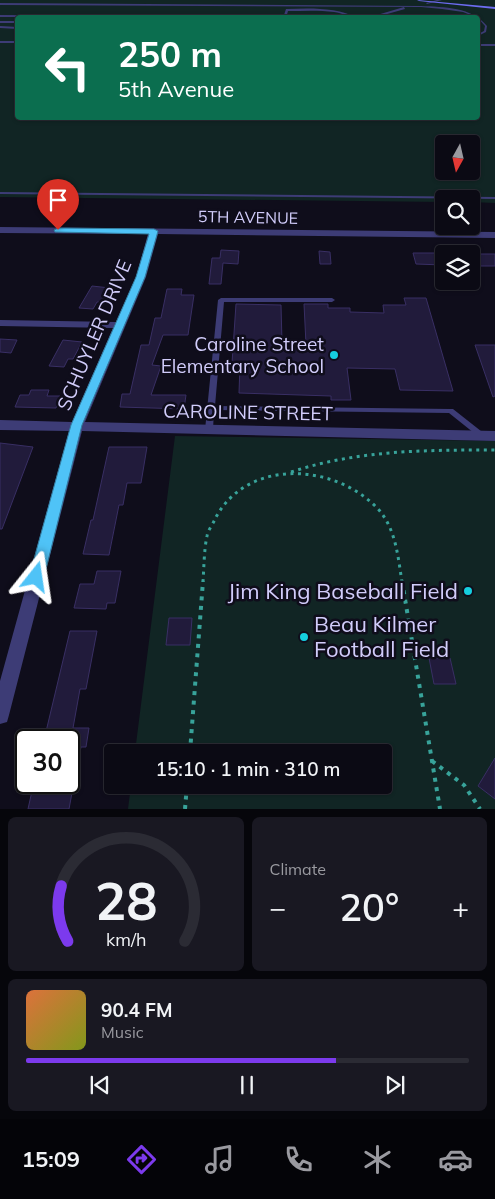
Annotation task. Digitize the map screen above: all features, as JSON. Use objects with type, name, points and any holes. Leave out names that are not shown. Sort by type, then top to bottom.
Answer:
[{"type":"main road","points":[[419,0],[495,7]]},
{"type":"main road","points":[[442,0],[495,7]]},
{"type":"street","name":"5TH AVENUE","points":[[0,230],[495,235]]},
{"type":"street","name":"SCHUYLER DRIVE","points":[[0,715],[77,425],[141,277],[154,231]]},
{"type":"street","points":[[0,324],[120,325]]},
{"type":"street","name":"CAROLINE STREET","points":[[0,425],[77,425],[489,436]]},
{"type":"lane","points":[[143,5],[149,0]]},
{"type":"lane","points":[[264,0],[307,4],[311,0]]},
{"type":"lane","points":[[379,15],[442,0]]},
{"type":"lane","points":[[0,4],[413,6],[454,10],[474,15]]},
{"type":"lane","points":[[193,5],[193,15]]},
{"type":"lane","points":[[285,15],[287,10],[317,10],[347,12],[352,15]]},
{"type":"lane","points":[[0,16],[15,17]]},
{"type":"lane","points":[[480,18],[486,26],[485,31],[480,33]]},
{"type":"lane","points":[[1,24],[15,22]]},
{"type":"lane","points":[[1,24],[15,27]]},
{"type":"lane","points":[[0,37],[15,38]]},
{"type":"lane","points":[[0,43],[15,43]]},
{"type":"lane","points":[[480,46],[495,46]]},
{"type":"lane","points":[[0,193],[495,198]]},
{"type":"lane","points":[[209,430],[222,300],[332,300]]},
{"type":"lane","points":[[212,408],[451,411],[489,436]]},
{"type":"path","points":[[191,744],[207,535],[210,523],[224,502],[244,486],[269,476],[380,450],[495,450]]},
{"type":"path","points":[[288,473],[324,476],[351,486],[374,504],[390,526],[395,538],[440,809]]},
{"type":"path","points":[[432,761],[464,785],[480,809]]},
{"type":"path","points":[[185,809],[186,794]]},
{"type":"green space","points":[[0,0],[495,0],[495,203],[480,202],[480,190],[435,190],[435,202],[0,197]]},
{"type":"green space","points":[[175,436],[495,441],[495,809],[128,809],[130,794],[392,794],[392,744],[136,744]]},
{"type":"building","points":[[221,250],[239,251],[238,264],[223,263],[221,284],[209,284],[212,258],[220,258]]},
{"type":"building","points":[[319,251],[330,252],[331,264],[320,264]]},
{"type":"building","points":[[413,253],[435,253],[435,265],[416,264]]},
{"type":"building","points":[[480,254],[495,254],[495,266],[480,266]]},
{"type":"building","points":[[92,286],[110,288],[101,302],[97,302],[93,309],[79,308]]},
{"type":"building","points":[[167,289],[182,289],[181,295],[194,295],[188,335],[163,335],[152,365],[161,366],[151,395],[186,395],[184,409],[120,407],[122,394],[130,394],[141,345],[149,345],[155,318],[161,318]]},
{"type":"building","points":[[404,298],[426,298],[453,391],[400,390],[395,369],[347,368],[351,400],[331,400],[331,396],[239,393],[240,364],[232,363],[236,304],[281,305],[282,343],[306,344],[304,304],[328,304],[328,308],[350,308],[350,312],[384,313],[383,305],[406,305]]},
{"type":"building","points":[[0,339],[17,340],[11,353],[0,352]]},
{"type":"building","points":[[63,340],[82,342],[73,359],[68,359],[64,367],[49,366]]},
{"type":"building","points":[[475,345],[495,345],[495,396],[493,397]]},
{"type":"building","points":[[31,390],[49,390],[47,396],[60,396],[56,408],[15,407],[20,395],[29,395]]},
{"type":"building","points":[[0,443],[33,447],[2,529],[0,529]]},
{"type":"building","points":[[109,447],[147,447],[141,483],[127,483],[123,505],[119,505],[109,555],[83,554],[91,520],[93,520]]},
{"type":"building","points":[[97,571],[121,571],[115,603],[107,603],[106,609],[74,608],[80,584],[94,584]]},
{"type":"building","points":[[169,618],[192,618],[190,645],[166,645]]},
{"type":"building","points":[[70,631],[97,631],[86,689],[80,689],[73,728],[89,728],[86,747],[81,747],[80,752],[80,729],[47,729]]},
{"type":"building","points":[[429,658],[450,658],[456,684],[434,684]]},
{"type":"building","points":[[495,758],[495,799],[478,786]]},
{"type":"building","points":[[31,794],[72,794],[69,809],[28,809]]},
{"type":"place","name":"Caroline Street Elementary School","points":[[334,355]]},
{"type":"place","name":"Jim King Baseball Field","points":[[468,591]]},
{"type":"place","name":"Beau Kilmer Football Field","points":[[304,637]]},
{"type":"route","points":[[36,577],[77,425],[141,277],[154,231],[58,230]]}]
